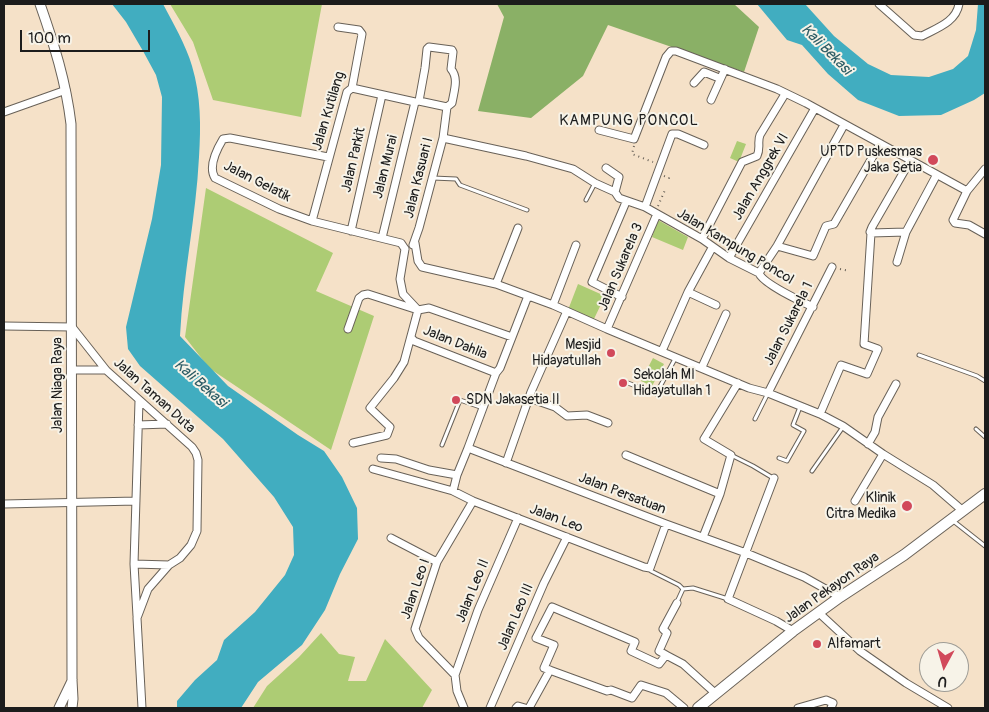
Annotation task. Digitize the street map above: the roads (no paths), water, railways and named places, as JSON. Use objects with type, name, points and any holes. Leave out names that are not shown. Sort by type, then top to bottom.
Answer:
[{"type":"main road","name":"Jalan Pekayon Raya","points":[[698,708],[793,631],[840,597],[904,555],[984,497]]},
{"type":"street","name":"Jalan Niaga Raya","points":[[40,4],[57,52],[66,90],[70,124],[72,708]]},
{"type":"street","points":[[879,4],[918,37],[951,20],[956,15],[959,4]]},
{"type":"street","name":"Jalan Kutilang","points":[[312,221],[347,92],[352,88],[362,34],[359,30],[338,27]]},
{"type":"street","name":"Jalan Murai","points":[[382,238],[429,47],[452,50],[451,69],[456,75],[456,79],[452,103],[447,107]]},
{"type":"street","points":[[599,130],[634,139],[668,52],[671,51],[764,83],[815,108],[936,176],[967,191]]},
{"type":"street","points":[[694,83],[704,72],[706,62]]},
{"type":"street","points":[[711,100],[725,69]]},
{"type":"street","points":[[704,72],[720,78]]},
{"type":"street","points":[[352,88],[447,107]]},
{"type":"street","points":[[4,112],[66,90]]},
{"type":"street","points":[[702,239],[742,162],[757,156],[760,146],[758,139],[784,94]]},
{"type":"street","name":"Jalan Parkit","points":[[351,231],[382,95]]},
{"type":"street","name":"Jalan Kasuari I","points":[[415,242],[443,138],[447,107]]},
{"type":"street","name":"Jalan Anggrek VI","points":[[729,258],[815,108]]},
{"type":"street","points":[[759,272],[777,246],[844,125]]},
{"type":"street","points":[[645,207],[672,134],[678,134],[704,145]]},
{"type":"street","name":"Jalan Gelatik","points":[[312,221],[278,209],[215,178],[212,174],[212,167],[219,146],[223,140],[230,138],[328,157]]},
{"type":"street","name":"Jalan Kampung Poncol","points":[[443,138],[526,156],[573,169],[595,183],[615,192],[619,198],[626,202],[645,207],[702,239],[712,248],[759,272],[761,278],[813,307]]},
{"type":"street","points":[[777,246],[813,256],[826,226],[834,224],[880,144]]},
{"type":"street","points":[[820,414],[841,365],[867,374],[878,350],[864,344],[871,231],[910,160]]},
{"type":"street","points":[[606,168],[619,176],[615,192]]},
{"type":"street","points":[[984,172],[967,191],[953,217],[953,222],[969,224],[985,234]]},
{"type":"street","points":[[897,262],[906,232],[936,176]]},
{"type":"street","points":[[622,297],[592,282],[626,202]]},
{"type":"street","name":"Jalan Sukarela 3","points":[[607,329],[656,213]]},
{"type":"street","points":[[312,221],[401,243],[405,249],[400,279],[403,294],[418,310]]},
{"type":"street","points":[[496,284],[518,228]]},
{"type":"street","points":[[871,231],[906,232]]},
{"type":"street","points":[[405,249],[415,242],[418,261],[422,267],[496,284],[553,305],[738,383],[820,414],[843,426],[933,485],[963,511]]},
{"type":"street","points":[[553,305],[576,245]]},
{"type":"street","points":[[662,351],[688,292],[712,248]]},
{"type":"street","name":"Jalan Sukarela 1","points":[[768,393],[832,267]]},
{"type":"street","points":[[688,292],[716,305]]},
{"type":"street","points":[[348,329],[359,298],[368,294],[418,310],[429,308],[512,337]]},
{"type":"street","name":"Jalan Dahlia","points":[[411,337],[414,341],[496,373],[500,368],[528,296]]},
{"type":"street","points":[[353,443],[387,435],[390,427],[370,408],[404,362],[418,310]]},
{"type":"street","points":[[506,463],[529,398],[567,311]]},
{"type":"street","points":[[702,367],[726,314]]},
{"type":"street","points":[[4,326],[72,327]]},
{"type":"street","name":"Jalan Taman Duta","points":[[72,327],[106,370],[192,447],[198,460],[198,531],[191,545],[180,558],[169,565],[148,588],[137,618],[142,708]]},
{"type":"street","points":[[71,370],[106,370]]},
{"type":"street","points":[[453,491],[457,475],[496,373]]},
{"type":"street","points":[[703,537],[720,494],[731,455],[704,439],[738,383]]},
{"type":"street","points":[[868,444],[875,432],[878,417],[896,384]]},
{"type":"street","points":[[529,398],[555,407],[567,416],[588,415],[608,423]]},
{"type":"street","points":[[137,618],[134,564],[139,401]]},
{"type":"street","points":[[138,425],[168,424]]},
{"type":"street","name":"Jalan Persatuan","points":[[468,448],[746,553],[804,577],[840,597]]},
{"type":"street","points":[[855,501],[883,454]]},
{"type":"street","points":[[626,455],[720,494]]},
{"type":"street","points":[[381,458],[396,459],[429,470],[457,475]]},
{"type":"street","name":"Jalan Leo","points":[[373,469],[453,491],[473,501],[650,568]]},
{"type":"street","points":[[774,478],[728,599],[793,631]]},
{"type":"street","points":[[4,504],[136,501]]},
{"type":"street","name":"Jalan Leo I","points":[[455,675],[419,638],[415,629],[438,562],[473,501]]},
{"type":"street","name":"Jalan Leo II","points":[[455,675],[478,610],[518,518]]},
{"type":"street","points":[[650,568],[666,524]]},
{"type":"street","name":"Jalan Leo III","points":[[490,708],[544,583],[567,537]]},
{"type":"street","points":[[391,538],[438,562]]},
{"type":"street","points":[[134,564],[169,565]]},
{"type":"street","points":[[677,603],[663,629],[667,633],[659,651],[683,664],[715,693]]},
{"type":"street","points":[[666,655],[659,664],[631,651],[636,642],[552,607],[536,638],[554,645],[544,668],[632,698],[641,685],[666,693],[684,708]]},
{"type":"street","points":[[819,613],[860,651],[906,683],[948,708]]},
{"type":"street","points":[[516,708],[518,706],[527,708],[550,670]]},
{"type":"street","points":[[455,675],[457,691],[464,708]]},
{"type":"street","name":"Jalan Niaga Raya","points":[[59,708],[72,680]]},
{"type":"street","points":[[798,708],[828,700],[833,703],[831,708]]},
{"type":"lane","points":[[433,178],[456,179],[460,185],[527,210]]},
{"type":"lane","points":[[586,200],[595,183]]},
{"type":"lane","points":[[919,355],[977,376],[985,381]]},
{"type":"lane","points":[[628,383],[656,394],[676,357]]},
{"type":"lane","points":[[755,419],[768,393]]},
{"type":"lane","points":[[442,445],[460,400],[483,408]]},
{"type":"lane","points":[[779,458],[787,461],[804,431],[793,425],[800,406]]},
{"type":"lane","points":[[812,471],[843,426]]},
{"type":"lane","points":[[976,429],[985,437]]},
{"type":"lane","points":[[731,455],[774,478]]},
{"type":"lane","points":[[952,520],[985,546]]},
{"type":"lane","points":[[650,568],[651,571],[679,585],[683,589],[693,588],[728,599]]},
{"type":"lane","points":[[677,603],[683,589]]},
{"type":"water","name":"Kali Bekasi","points":[[112,4],[163,4],[179,34],[195,77],[200,111],[199,157],[180,336],[228,386],[324,451],[342,477],[357,508],[358,539],[340,574],[325,610],[302,645],[258,682],[241,708],[177,708],[177,701],[195,680],[217,660],[224,640],[255,612],[285,575],[294,555],[293,527],[274,497],[223,439],[140,366],[128,349],[126,327],[152,219],[161,165],[162,97],[156,75],[126,22]]},
{"type":"water","name":"Kali Bekasi","points":[[757,4],[805,4],[834,36],[868,64],[891,75],[929,77],[953,69],[968,56],[976,30],[978,4],[985,4],[985,93],[941,115],[899,116],[858,100],[828,74],[802,45],[787,40]]},
{"type":"place","name":"UPTD Puskesmas Jaka Setia","points":[[933,160]]},
{"type":"place","name":"Mesjid Hidayatullah","points":[[611,353]]},
{"type":"place","name":"Sekolah MI Hidayatullah 1","points":[[623,383]]},
{"type":"place","name":"SDN Jakasetia II","points":[[456,400]]},
{"type":"place","name":"Klinik Citra Medika","points":[[907,506]]},
{"type":"place","name":"Alfamart","points":[[817,644]]},
{"type":"district","name":"KAMPUNG PONCOL","points":[[629,121]]}]
